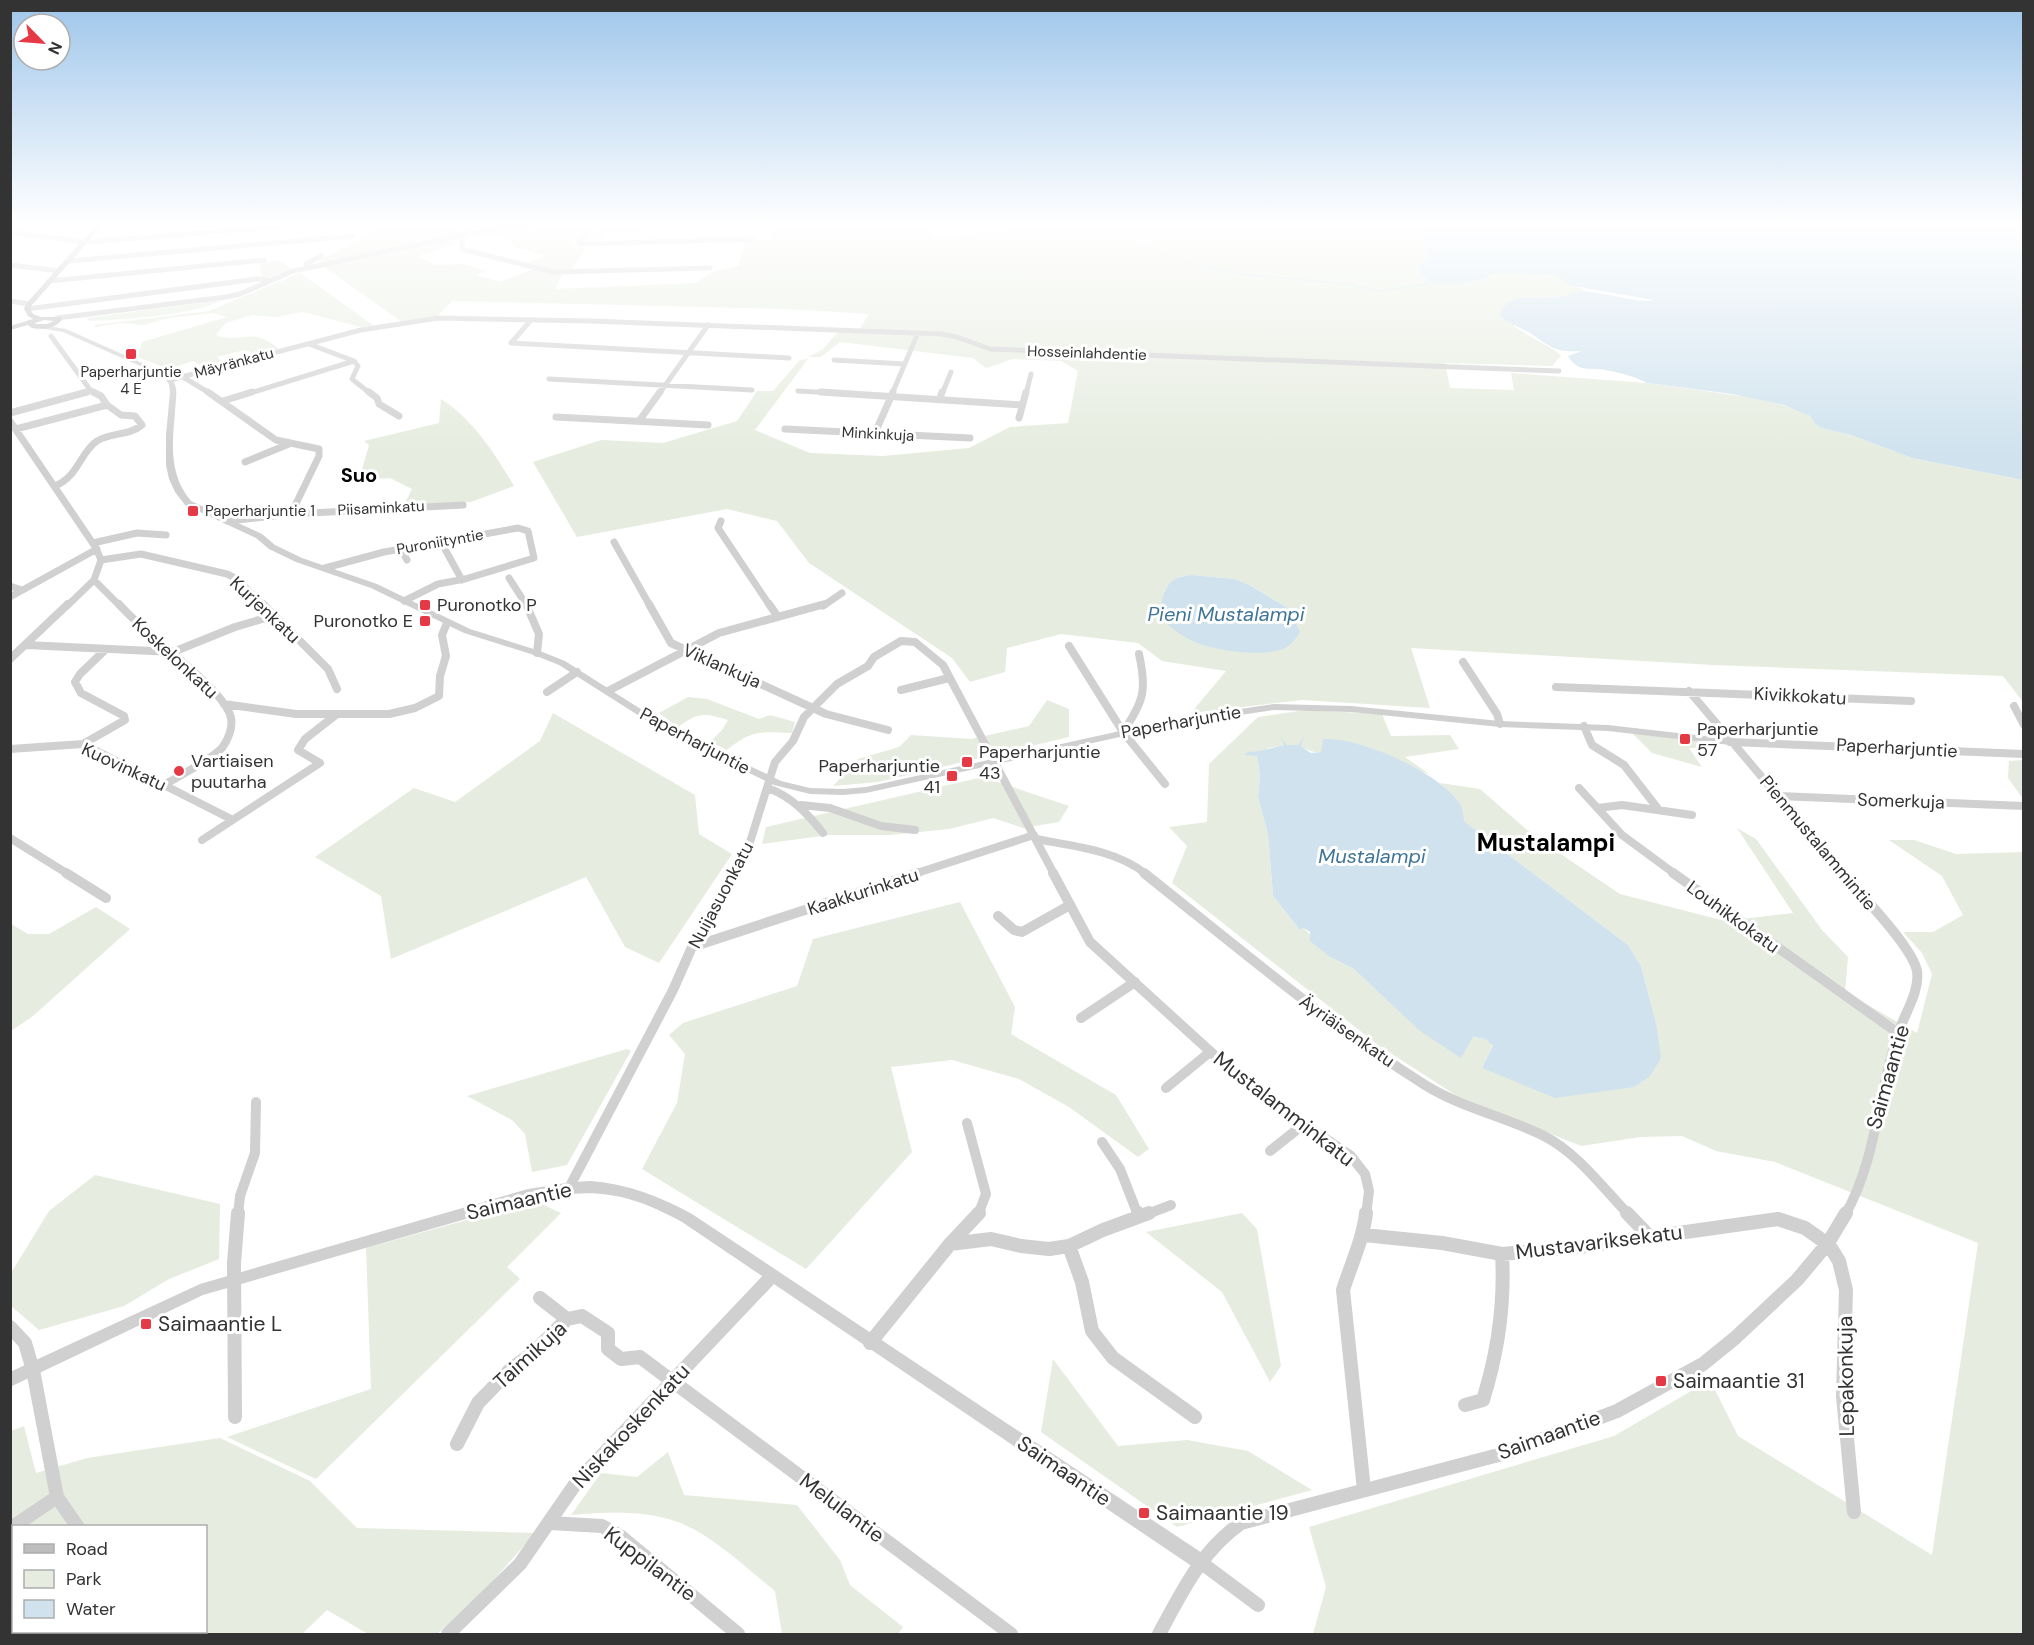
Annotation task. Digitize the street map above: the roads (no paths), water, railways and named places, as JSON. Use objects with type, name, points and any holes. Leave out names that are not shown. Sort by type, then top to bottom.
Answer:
[{"type":"main road","points":[[32,302],[28,306],[30,315],[38,323]]},
{"type":"main road","points":[[10,329],[38,323],[60,323]]},
{"type":"street","points":[[13,302],[28,306],[64,302]]},
{"type":"street","points":[[60,323],[81,316],[184,302]]},
{"type":"street","name":"Hosseinlahdentie","points":[[438,318],[918,333],[957,337],[990,349],[1559,371]]},
{"type":"street","name":"Mäyränkatu","points":[[170,380],[361,330],[438,318]]},
{"type":"street","points":[[531,320],[511,343],[789,357]]},
{"type":"street","points":[[60,323],[165,375],[170,380]]},
{"type":"street","points":[[639,421],[708,325]]},
{"type":"street","points":[[875,433],[918,333]]},
{"type":"street","points":[[51,336],[91,391],[101,396],[107,405],[121,415],[135,416],[142,425],[135,431],[97,441],[65,482],[55,486]]},
{"type":"street","points":[[309,344],[354,361],[358,366],[352,379],[377,399],[379,404],[399,416]]},
{"type":"street","points":[[834,360],[905,364]]},
{"type":"street","points":[[223,401],[354,361]]},
{"type":"street","points":[[940,398],[951,372]]},
{"type":"street","points":[[1019,418],[1031,374]]},
{"type":"street","points":[[183,377],[223,401],[276,440],[319,449],[319,456],[291,513]]},
{"type":"street","points":[[549,379],[752,390]]},
{"type":"street","name":"Paperharjuntie","points":[[170,380],[173,392],[170,468],[181,496],[188,503],[258,536],[282,553],[374,586],[467,632],[537,653],[577,672],[666,729],[770,784],[810,791],[843,792],[874,788],[1123,732],[1219,713],[1306,706],[1352,708],[1500,724],[1584,726],[1730,742],[2024,753]]},
{"type":"street","points":[[10,413],[91,391]]},
{"type":"street","points":[[798,392],[940,398],[1022,405]]},
{"type":"street","points":[[16,429],[107,405]]},
{"type":"street","points":[[556,417],[708,425]]},
{"type":"street","points":[[10,421],[97,552],[94,580],[10,659]]},
{"type":"street","name":"Minkinkuja","points":[[785,429],[970,438]]},
{"type":"street","points":[[245,462],[289,444]]},
{"type":"street","name":"Piisaminkatu","points":[[228,521],[291,513],[463,504]]},
{"type":"street","points":[[721,521],[718,528],[778,617]]},
{"type":"street","name":"Puroniityntie","points":[[325,568],[401,549],[518,528],[525,529],[535,556],[462,580]]},
{"type":"street","points":[[10,597],[136,533],[166,536]]},
{"type":"street","points":[[404,601],[438,584],[462,580],[441,542]]},
{"type":"street","name":"Viklankuja","points":[[614,542],[671,643],[844,721],[888,730]]},
{"type":"street","points":[[401,549],[407,560]]},
{"type":"street","name":"Kurjenkatu","points":[[97,552],[141,554],[227,574],[237,579],[276,615],[282,626],[328,669],[338,689]]},
{"type":"street","points":[[509,578],[536,625],[540,647],[537,653]]},
{"type":"street","name":"Koskelonkatu","points":[[94,580],[105,587],[133,620],[173,652],[224,704],[231,716],[227,743],[210,758],[164,785]]},
{"type":"street","points":[[10,586],[22,590]]},
{"type":"street","points":[[608,691],[719,633],[821,607],[842,593]]},
{"type":"street","points":[[26,645],[173,652],[235,627],[276,615]]},
{"type":"street","points":[[224,704],[296,714],[365,717],[413,709],[439,696],[440,676],[446,657],[441,647],[441,638],[447,623]]},
{"type":"street","name":"Mustalamminkatu","points":[[905,640],[915,642],[943,665],[1090,942],[1210,1052],[1261,1095],[1351,1156],[1365,1174],[1369,1191],[1364,1235],[1350,1266],[1343,1290],[1364,1490]]},
{"type":"street","name":"Nuijasuonkatu","points":[[570,1186],[692,947],[746,855],[776,762],[793,741],[799,725],[813,706],[837,684],[868,666],[874,657],[890,646],[905,640]]},
{"type":"street","points":[[660,662],[670,651],[671,643]]},
{"type":"street","points":[[1069,646],[1123,732],[1165,784]]},
{"type":"street","points":[[83,744],[125,720],[124,716],[76,688],[75,682],[80,674],[105,650]]},
{"type":"street","points":[[1123,732],[1143,702],[1146,692],[1139,654]]},
{"type":"street","points":[[1463,662],[1497,714],[1500,724]]},
{"type":"street","points":[[547,692],[577,672]]},
{"type":"street","points":[[901,690],[949,678]]},
{"type":"street","name":"Kivikkokatu","points":[[1557,687],[1911,701]]},
{"type":"street","name":"Pienmustalammintie","points":[[1689,691],[1898,939],[1913,959],[1917,972]]},
{"type":"street","points":[[2014,706],[2024,725]]},
{"type":"street","points":[[202,840],[320,763],[298,750],[301,742],[329,724],[337,714]]},
{"type":"street","points":[[1584,726],[1592,745],[1624,765],[1659,810]]},
{"type":"street","name":"Kuovinkatu","points":[[10,749],[83,744],[231,819]]},
{"type":"street","points":[[770,784],[801,805],[823,833]]},
{"type":"street","name":"Louhikkokatu","points":[[1579,788],[1622,835],[1645,854],[1898,1033]]},
{"type":"street","name":"Somerkuja","points":[[1779,796],[2024,806]]},
{"type":"street","points":[[1598,808],[1613,804],[1692,815]]},
{"type":"street","points":[[801,805],[830,808],[881,826],[915,830]]},
{"type":"street","name":"Kaakkurinkatu","points":[[692,947],[1035,837]]},
{"type":"street","name":"Äyriäisenkatu","points":[[1035,837],[1090,850],[1126,861],[1138,868],[1325,1018],[1359,1042],[1427,1086],[1464,1106],[1542,1135],[1567,1150],[1650,1237]]},
{"type":"street","points":[[10,838],[106,898]]},
{"type":"street","points":[[998,916],[1014,930],[1022,932],[1070,904]]},
{"type":"street","name":"Saimaantie","points":[[10,1380],[200,1290],[528,1195],[570,1186],[616,1188],[661,1203],[1198,1561],[1222,1534],[1241,1523],[1506,1453],[1617,1411],[1703,1364],[1735,1338],[1797,1280],[1828,1243],[1847,1211],[1864,1168],[1898,1033],[1916,988],[1917,972]]},
{"type":"street","points":[[1081,1017],[1135,982]]},
{"type":"street","points":[[1166,1088],[1210,1052]]},
{"type":"street","points":[[235,1417],[235,1279],[240,1196],[255,1153],[256,1102]]},
{"type":"street","points":[[870,1343],[950,1244],[974,1219],[986,1200],[984,1180],[967,1123]]},
{"type":"street","points":[[1270,1151],[1304,1124]]},
{"type":"street","points":[[1102,1142],[1120,1169],[1139,1216]]},
{"type":"street","points":[[950,1244],[991,1239],[1021,1246],[1049,1249],[1069,1246],[1171,1205]]},
{"type":"street","name":"Mustavariksekatu","points":[[1364,1235],[1442,1243],[1502,1254],[1778,1219],[1794,1222],[1828,1243]]},
{"type":"street","name":"Lepakonkuja","points":[[1828,1243],[1839,1261],[1844,1281],[1846,1327],[1843,1379],[1854,1512]]},
{"type":"street","points":[[1069,1246],[1082,1282],[1092,1331],[1113,1358],[1195,1418]]},
{"type":"street","points":[[1465,1405],[1483,1400],[1493,1372],[1500,1311],[1502,1254]]},
{"type":"street","name":"Niskakoskenkatu","points":[[449,1634],[520,1564],[576,1483],[771,1276]]},
{"type":"street","points":[[540,1299],[567,1319]]},
{"type":"street","name":"Taimikuja","points":[[457,1444],[478,1403],[512,1368],[532,1354],[567,1319],[582,1316],[608,1333],[608,1349],[621,1359],[640,1357],[673,1380]]},
{"type":"street","points":[[10,1327],[25,1343],[33,1370],[57,1497],[76,1525]]},
{"type":"street","name":"Melulantie","points":[[673,1380],[1011,1635]]},
{"type":"street","points":[[16,1525],[57,1497]]},
{"type":"street","name":"Kuppilantie","points":[[550,1523],[602,1526],[620,1536],[738,1635]]},
{"type":"street","points":[[1159,1635],[1198,1561],[1258,1605]]},
{"type":"water","points":[[1510,302],[2023,302],[2023,480],[1912,458],[1851,435],[1821,428],[1810,416],[1784,405],[1732,394],[1647,383],[1616,372],[1581,368],[1568,356],[1582,351],[1566,351],[1550,346],[1502,318],[1500,314]]},
{"type":"water","name":"Pieni Mustalampi","points":[[1192,575],[1235,579],[1249,585],[1288,608],[1300,632],[1286,647],[1261,653],[1216,648],[1186,638],[1159,617],[1166,588],[1175,579]]},
{"type":"water","name":"Mustalampi","points":[[1280,737],[1287,745],[1298,745],[1304,737],[1301,746],[1311,753],[1321,752],[1323,739],[1357,744],[1378,750],[1417,769],[1450,792],[1462,808],[1465,822],[1628,945],[1641,966],[1656,1023],[1661,1058],[1650,1076],[1634,1087],[1555,1098],[1482,1068],[1493,1045],[1485,1039],[1473,1037],[1461,1058],[1420,1031],[1354,969],[1330,957],[1310,941],[1310,932],[1304,928],[1300,930],[1273,896],[1268,834],[1258,797],[1260,776],[1257,756],[1245,755],[1247,752],[1284,745]]},
{"type":"place","name":"Paperharjuntie 4 E","points":[[131,354]]},
{"type":"place","name":"Paperharjuntie 1","points":[[193,511]]},
{"type":"place","name":"Puronotko P","points":[[425,605]]},
{"type":"place","name":"Puronotko E","points":[[425,621]]},
{"type":"place","name":"Paperharjuntie 57","points":[[1685,739]]},
{"type":"place","name":"Paperharjuntie 43","points":[[967,762]]},
{"type":"place","name":"Vartiaisen puutarha","points":[[179,771]]},
{"type":"place","name":"Paperharjuntie 41","points":[[952,776]]},
{"type":"place","name":"Saimaantie L","points":[[146,1324]]},
{"type":"place","name":"Saimaantie 31","points":[[1661,1381]]},
{"type":"place","name":"Saimaantie 19","points":[[1144,1513]]},
{"type":"district","name":"Suo","points":[[359,475]]},
{"type":"district","name":"Mustalampi","points":[[1546,843]]}]
